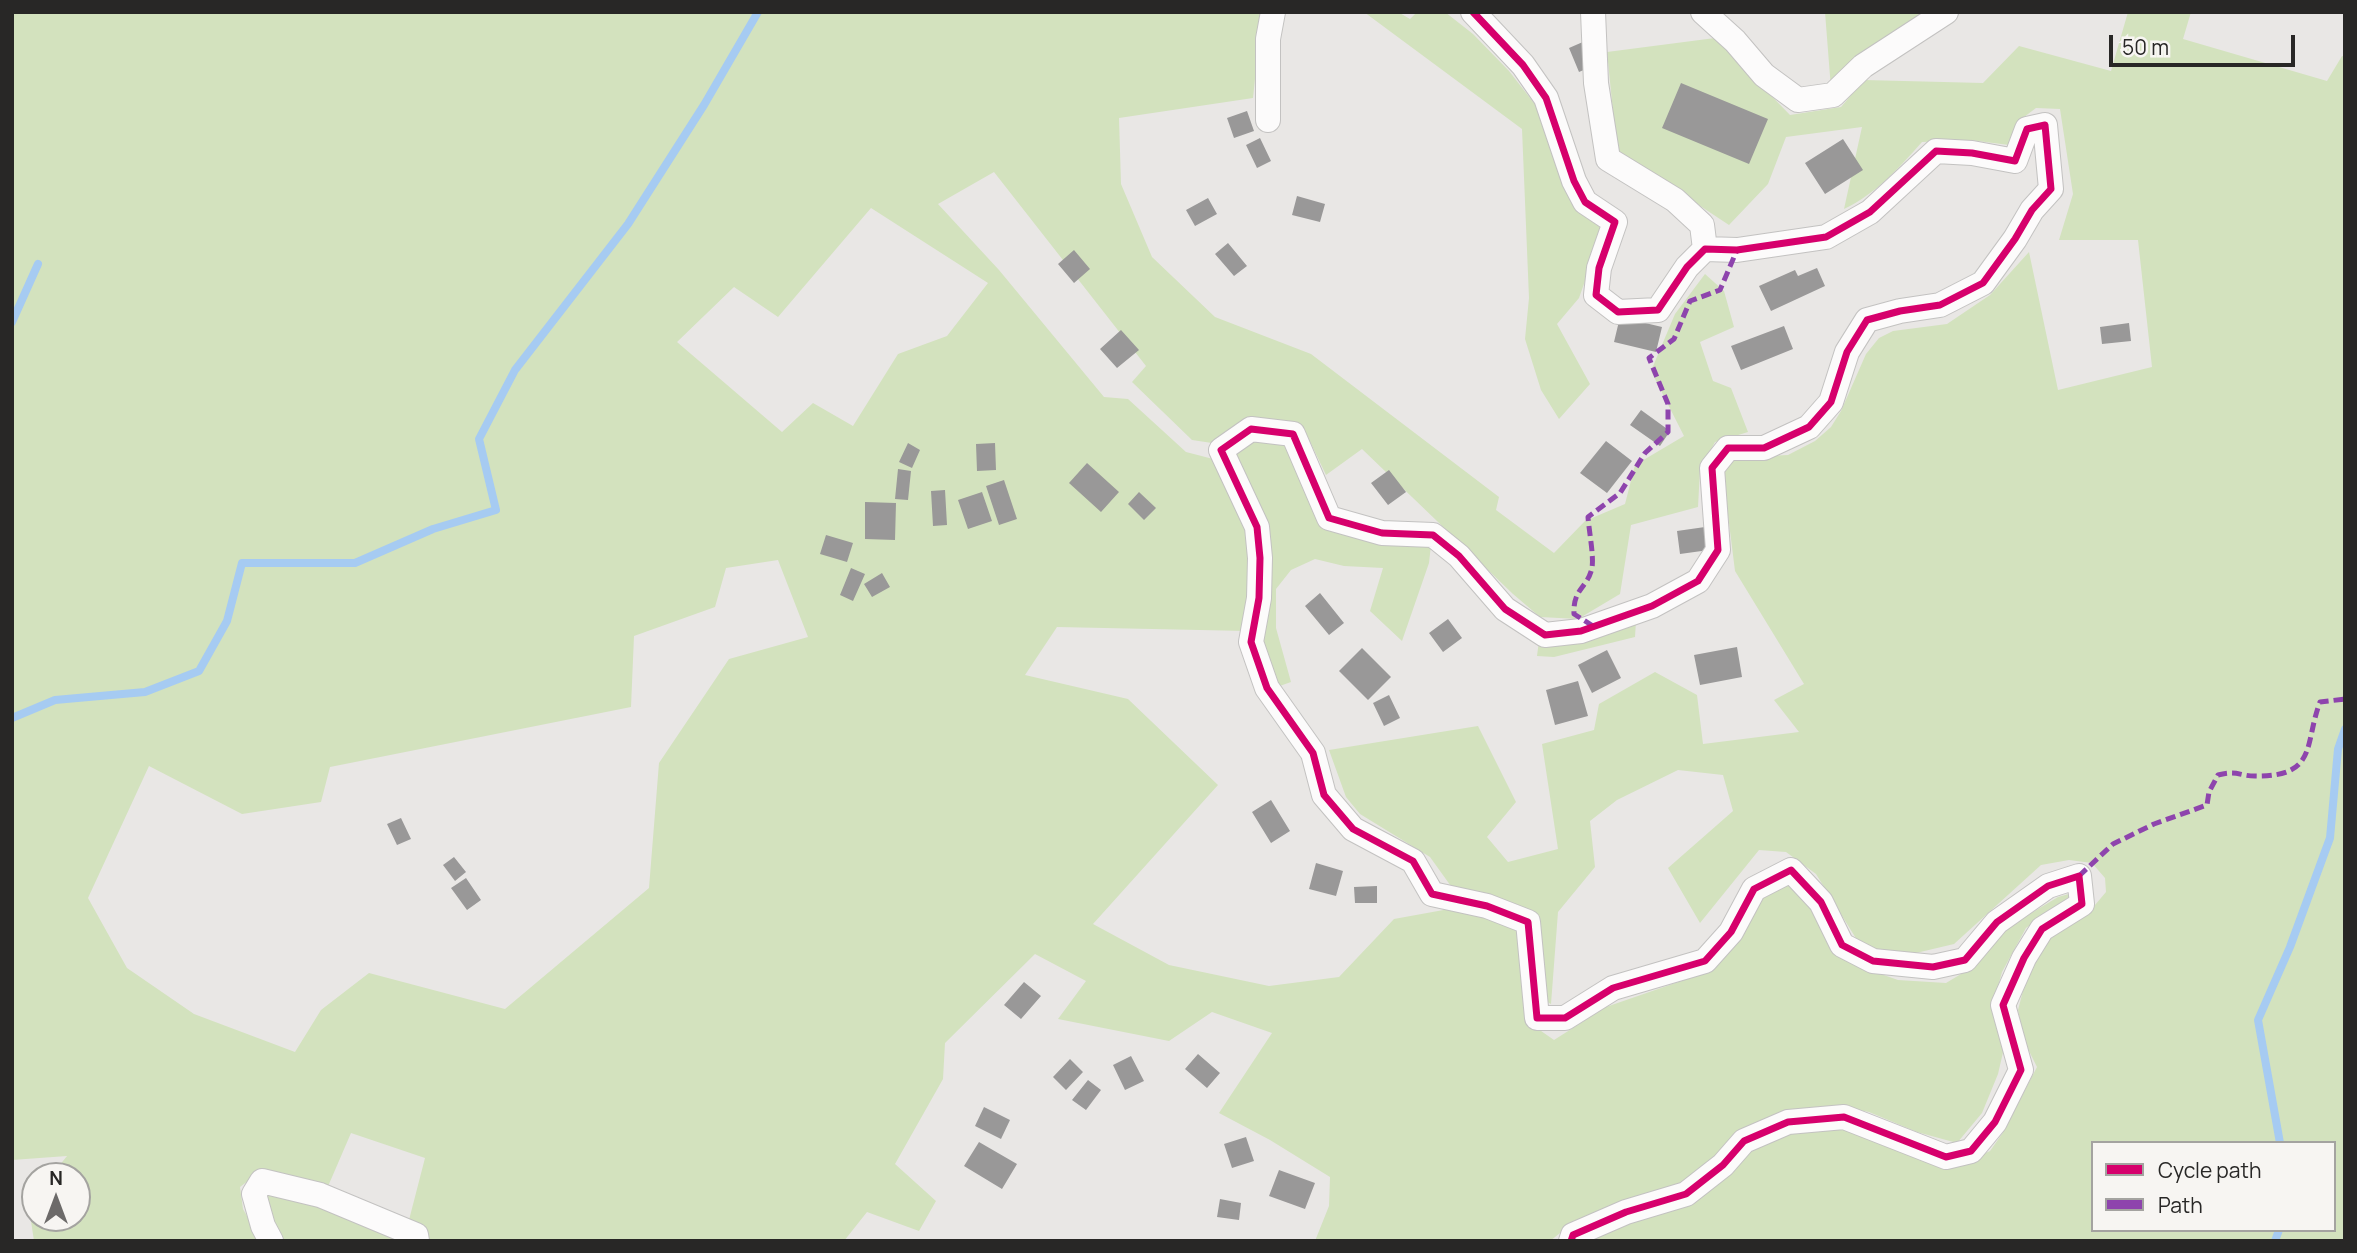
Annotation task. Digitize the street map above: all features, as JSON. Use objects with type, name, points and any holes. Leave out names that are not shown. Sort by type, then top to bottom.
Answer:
[{"type":"street","points":[[1268,120],[1268,39],[1273,12]]},
{"type":"street","points":[[1473,12],[1523,65],[1546,98],[1574,181],[1585,202],[1615,222],[1599,268],[1596,295],[1618,312],[1658,310],[1687,267],[1705,249],[1737,250],[1826,237],[1870,212],[1936,151],[1972,153],[2015,161],[2027,129],[2045,125],[2051,189],[2032,211],[1983,283],[1940,305],[1900,311],[1867,320],[1847,352],[1831,402],[1809,426],[1764,448],[1728,448],[1712,468],[1718,550],[1698,581],[1652,606],[1581,631],[1545,635],[1505,609],[1459,556],[1433,535],[1382,533],[1329,518],[1293,434],[1251,429],[1221,450],[1257,527],[1260,558],[1259,598],[1251,642],[1267,688],[1313,753],[1324,795],[1353,829],[1413,861],[1432,894],[1487,906],[1528,922],[1537,1018],[1565,1018],[1613,988],[1705,961],[1731,932],[1754,889],[1791,870],[1821,902],[1842,945],[1873,961],[1933,967],[1965,960],[1997,922],[2048,886],[2080,876],[2082,904],[2042,929],[2024,958],[2003,1005],[2021,1070],[1994,1122],[1970,1151],[1946,1157],[1844,1117],[1788,1122],[1744,1141],[1723,1166],[1686,1194],[1626,1212],[1573,1235],[1571,1241]]},
{"type":"street","points":[[1593,12],[1596,83],[1608,159],[1675,200],[1702,225],[1705,249]]},
{"type":"street","points":[[1703,12],[1735,41],[1764,75],[1798,100],[1833,95],[1863,66],[1946,12]]},
{"type":"street","points":[[271,1241],[263,1226],[254,1194],[262,1181],[320,1195],[416,1235],[417,1241]]},
{"type":"green space","points":[[12,12],[1262,12],[1253,98],[1119,118],[1121,184],[1152,257],[1215,317],[1311,354],[1499,497],[1496,510],[1554,553],[1585,521],[1625,504],[1635,465],[1684,436],[1651,371],[1675,314],[1705,274],[1724,291],[1734,327],[1700,342],[1713,381],[1731,388],[1748,432],[1715,442],[1700,470],[1698,507],[1631,525],[1620,594],[1578,619],[1540,617],[1362,449],[1326,475],[1304,429],[1212,443],[1192,440],[1132,382],[1146,366],[994,172],[938,204],[999,270],[1104,397],[1128,399],[1186,452],[1217,460],[1252,534],[1247,631],[1057,627],[1025,675],[1128,699],[1218,785],[1093,924],[1169,965],[1269,986],[1339,977],[1394,919],[1460,907],[1521,928],[1531,1024],[1554,1040],[1606,1007],[1713,970],[1741,931],[1764,891],[1790,883],[1861,967],[1898,980],[1946,983],[1971,968],[1995,935],[2058,897],[2076,892],[2026,928],[2002,972],[1992,1008],[2004,1048],[1998,1074],[1982,1113],[1957,1143],[1917,1132],[1869,1112],[1843,1107],[1713,1162],[1681,1183],[1574,1222],[1550,1241],[1315,1241],[1329,1206],[1330,1177],[1219,1113],[1272,1033],[1212,1012],[1169,1041],[1058,1019],[1086,981],[1035,954],[945,1043],[943,1079],[895,1164],[936,1201],[919,1231],[867,1212],[844,1241],[424,1241],[409,1220],[425,1158],[351,1133],[326,1191],[262,1170],[240,1187],[243,1209],[261,1241],[34,1241],[33,1232],[91,1232],[91,1162],[62,1162],[67,1156],[12,1160]],"holes":[[[871,208],[988,283],[947,336],[898,354],[853,426],[813,403],[782,432],[677,342],[734,287],[778,317]],[[778,560],[808,637],[729,659],[659,763],[649,888],[505,1009],[369,973],[321,1010],[295,1052],[194,1014],[127,968],[88,898],[149,766],[242,814],[321,802],[330,767],[631,707],[634,636],[715,607],[726,568]]]},
{"type":"green space","points":[[1364,12],[1398,12],[1410,19],[1417,12],[1445,12],[1473,34],[1509,71],[1541,112],[1571,203],[1604,227],[1579,298],[1557,324],[1590,384],[1559,419],[1541,390],[1525,339],[1529,298],[1522,129]]},
{"type":"green space","points":[[1825,12],[1931,12],[1831,89]]},
{"type":"green space","points":[[2128,12],[2191,12],[2183,39],[2327,81],[2342,56],[2345,57],[2345,1241],[1584,1241],[1758,1143],[1790,1128],[1833,1125],[1959,1165],[1990,1151],[2002,1134],[2037,1067],[2025,1043],[2018,1010],[2025,983],[2043,944],[2095,905],[2106,892],[2105,878],[2092,863],[2069,860],[2041,865],[1954,944],[1916,953],[1877,951],[1857,940],[1816,874],[1786,852],[1759,850],[1700,923],[1668,868],[1733,811],[1723,775],[1678,770],[1617,800],[1590,821],[1595,867],[1558,912],[1551,1004],[1542,999],[1538,915],[1453,889],[1430,857],[1360,814],[1346,797],[1329,750],[1478,726],[1516,802],[1487,837],[1508,862],[1558,849],[1542,744],[1594,730],[1599,704],[1655,672],[1697,695],[1703,744],[1799,732],[1774,700],[1804,684],[1735,571],[1720,476],[1726,463],[1748,457],[1788,455],[1815,441],[1831,427],[1841,411],[1866,354],[1879,338],[1893,331],[1947,324],[1990,295],[2029,252],[2058,390],[2152,367],[2138,240],[2059,240],[2073,194],[2060,109],[2036,108],[2024,117],[2009,145],[1970,140],[1922,142],[1877,188],[1844,209],[1862,127],[1786,137],[1768,184],[1729,225],[1617,151],[1607,52],[1715,38],[1790,115],[1841,107],[1864,80],[1983,83],[2019,46],[2111,71]]},
{"type":"green space","points":[[1254,436],[1290,442],[1327,527],[1431,545],[1429,563],[1402,641],[1370,611],[1383,568],[1344,566],[1315,559],[1291,570],[1276,589],[1276,628],[1291,682],[1274,688],[1261,643],[1266,602],[1233,449]]},
{"type":"green space","points":[[1636,621],[1635,637],[1554,657],[1537,656],[1539,641]]},
{"type":"green space","points":[[268,1190],[332,1210],[408,1241],[281,1241],[261,1199]]},
{"type":"building","points":[[1592,38],[1602,62],[1579,72],[1569,48]]},
{"type":"building","points":[[1681,83],[1768,119],[1749,164],[1662,128]]},
{"type":"building","points":[[1247,111],[1254,131],[1234,138],[1227,118]]},
{"type":"building","points":[[1260,138],[1271,161],[1257,168],[1246,145]]},
{"type":"building","points":[[1843,139],[1863,170],[1825,194],[1805,163]]},
{"type":"building","points":[[1297,196],[1325,204],[1320,222],[1292,215]]},
{"type":"building","points":[[1208,198],[1217,214],[1195,226],[1186,210]]},
{"type":"building","points":[[1228,243],[1247,266],[1234,276],[1215,254]]},
{"type":"building","points":[[1074,250],[1090,269],[1074,283],[1058,264]]},
{"type":"building","points":[[1817,268],[1825,286],[1771,311],[1759,286],[1795,270],[1798,276]]},
{"type":"building","points":[[1620,317],[1662,327],[1656,352],[1614,342]]},
{"type":"building","points":[[2129,323],[2131,341],[2102,344],[2100,327]]},
{"type":"building","points":[[1784,326],[1793,349],[1741,370],[1731,346]]},
{"type":"building","points":[[1121,330],[1139,350],[1117,368],[1100,349]]},
{"type":"building","points":[[1641,410],[1670,431],[1660,446],[1630,425]]},
{"type":"building","points":[[1606,441],[1632,461],[1607,493],[1580,473]]},
{"type":"building","points":[[908,443],[920,450],[912,468],[899,462]]},
{"type":"building","points":[[995,443],[996,470],[977,471],[976,444]]},
{"type":"building","points":[[1087,463],[1119,492],[1101,512],[1069,483]]},
{"type":"building","points":[[898,469],[911,471],[908,500],[895,499]]},
{"type":"building","points":[[1389,470],[1406,492],[1388,505],[1371,483]]},
{"type":"building","points":[[1004,480],[1017,519],[999,525],[986,486]]},
{"type":"building","points":[[945,490],[947,525],[933,526],[931,491]]},
{"type":"building","points":[[982,492],[992,521],[968,529],[958,500]]},
{"type":"building","points":[[1139,492],[1156,508],[1144,520],[1128,504]]},
{"type":"building","points":[[865,502],[896,503],[895,540],[865,539]]},
{"type":"building","points":[[1712,526],[1716,549],[1680,554],[1677,531]]},
{"type":"building","points":[[826,535],[853,543],[847,562],[820,554]]},
{"type":"building","points":[[851,568],[865,574],[853,601],[840,595]]},
{"type":"building","points":[[882,573],[890,587],[872,597],[864,584]]},
{"type":"building","points":[[1320,593],[1344,623],[1329,635],[1305,606]]},
{"type":"building","points":[[1448,619],[1462,638],[1443,652],[1429,633]]},
{"type":"building","points":[[1737,647],[1742,677],[1700,685],[1694,655]]},
{"type":"building","points":[[1362,648],[1391,677],[1368,700],[1339,671]]},
{"type":"building","points":[[1607,650],[1621,678],[1592,693],[1578,665]]},
{"type":"building","points":[[1578,681],[1588,716],[1555,725],[1546,690]]},
{"type":"building","points":[[1389,695],[1400,718],[1384,726],[1373,703]]},
{"type":"building","points":[[1271,800],[1290,831],[1271,843],[1252,812]]},
{"type":"building","points":[[401,818],[411,839],[397,845],[387,824]]},
{"type":"building","points":[[454,857],[466,872],[455,881],[443,865]]},
{"type":"building","points":[[1316,863],[1343,871],[1336,896],[1309,889]]},
{"type":"building","points":[[466,878],[481,900],[467,910],[451,888]]},
{"type":"building","points":[[1377,886],[1377,903],[1355,903],[1354,887]]},
{"type":"building","points":[[1024,982],[1041,996],[1021,1019],[1004,1005]]},
{"type":"building","points":[[1198,1054],[1220,1073],[1207,1088],[1185,1069]]},
{"type":"building","points":[[1131,1056],[1144,1081],[1125,1090],[1113,1065]]},
{"type":"building","points":[[1070,1059],[1083,1072],[1066,1090],[1053,1077]]},
{"type":"building","points":[[1088,1080],[1101,1090],[1086,1110],[1072,1100]]},
{"type":"building","points":[[984,1107],[1010,1120],[1001,1139],[975,1126]]},
{"type":"building","points":[[1246,1137],[1254,1161],[1232,1168],[1224,1144]]},
{"type":"building","points":[[979,1142],[1017,1164],[1002,1189],[964,1166]]},
{"type":"building","points":[[1279,1170],[1315,1183],[1305,1209],[1269,1196]]},
{"type":"building","points":[[1220,1199],[1241,1203],[1239,1220],[1217,1217]]},
{"type":"waterway","points":[[12,718],[55,700],[145,692],[199,671],[227,621],[242,563],[355,563],[433,529],[496,510],[479,439],[515,370],[628,224],[704,105],[758,12]]},
{"type":"waterway","points":[[12,322],[38,264]]},
{"type":"waterway","points":[[2280,1141],[2258,1020],[2290,947],[2330,838],[2338,749],[2345,729]]},
{"type":"waterway","points":[[2275,1241],[2278,1232]]},
{"type":"marked path","points":[[1593,626],[1574,614],[1576,599],[1592,568],[1588,517],[1620,493],[1645,453],[1668,432],[1668,404],[1649,358],[1674,339],[1690,301],[1720,290],[1737,250]]},
{"type":"marked path","points":[[2079,876],[2113,844],[2154,824],[2207,805],[2209,792],[2218,775],[2275,775],[2289,771],[2299,764],[2305,755],[2320,702],[2345,699]]},
{"type":"cycle path","points":[[1473,12],[1523,65],[1546,98],[1574,181],[1585,202],[1615,222],[1599,268],[1596,295],[1618,312],[1658,310],[1687,267],[1705,249],[1737,250],[1826,237],[1870,212],[1936,151],[1972,153],[2015,161],[2027,129],[2045,125],[2051,189],[2032,210],[1983,283],[1940,305],[1900,311],[1867,320],[1847,352],[1831,402],[1809,427],[1764,448],[1728,448],[1712,468],[1718,550],[1698,581],[1652,606],[1581,631],[1545,635],[1505,609],[1459,556],[1433,535],[1382,533],[1329,518],[1293,434],[1251,429],[1221,450],[1257,527],[1260,558],[1259,598],[1251,642],[1267,688],[1313,753],[1324,795],[1353,829],[1413,861],[1432,894],[1487,906],[1528,922],[1537,1018],[1565,1018],[1613,988],[1705,961],[1731,932],[1754,889],[1791,870],[1821,902],[1842,945],[1873,961],[1933,967],[1965,960],[1997,922],[2048,886],[2079,876],[2082,904],[2042,929],[2024,958],[2003,1005],[2021,1070],[1995,1122],[1971,1151],[1946,1157],[1844,1117],[1788,1122],[1744,1141],[1723,1165],[1686,1194],[1626,1212],[1573,1235],[1571,1241]]}]
